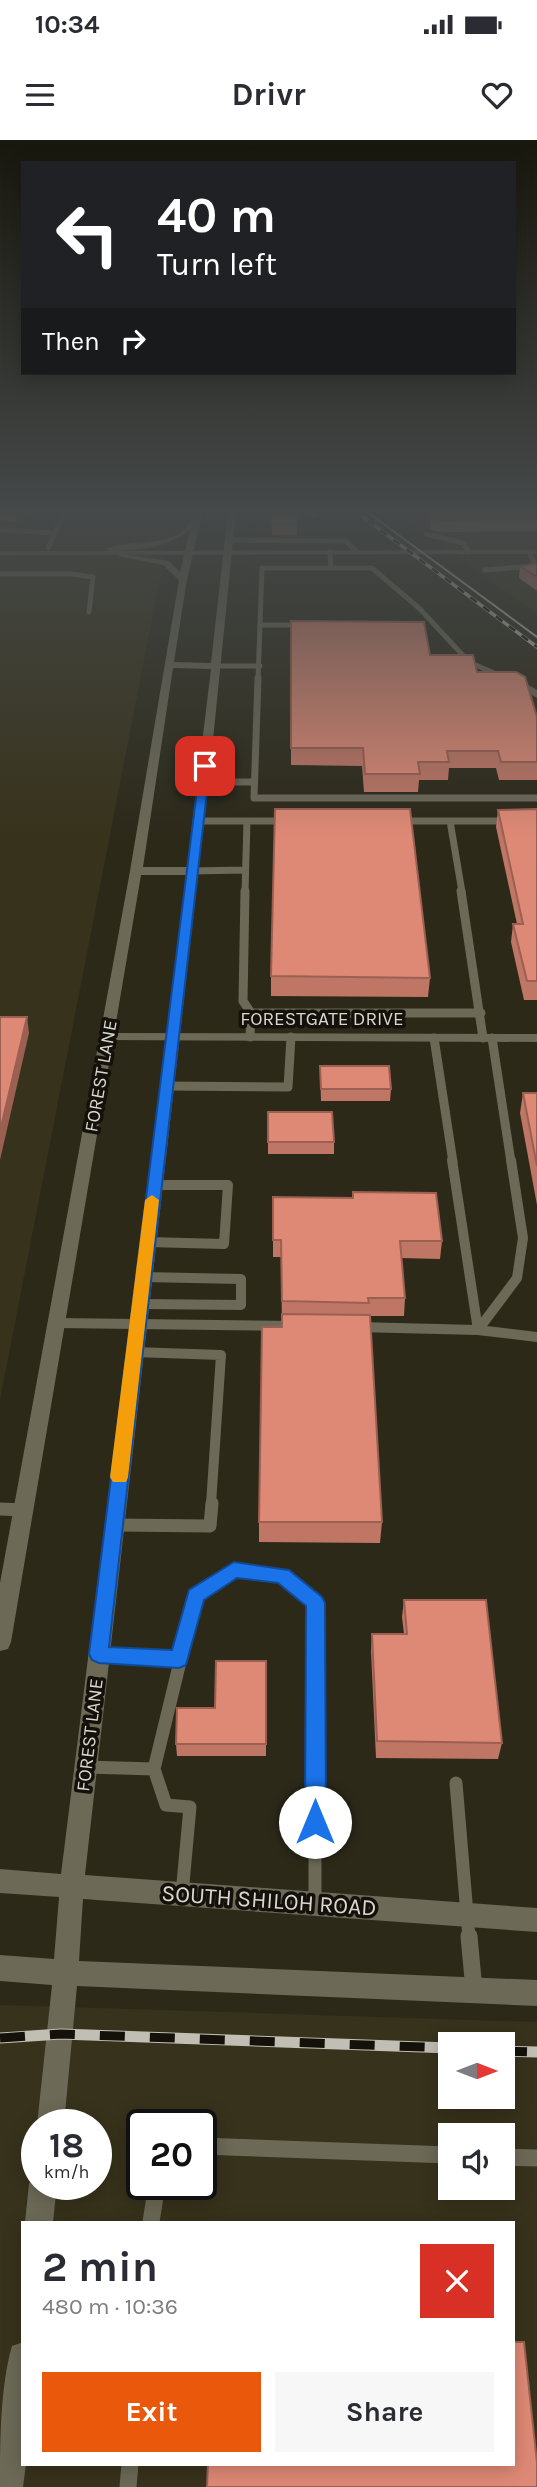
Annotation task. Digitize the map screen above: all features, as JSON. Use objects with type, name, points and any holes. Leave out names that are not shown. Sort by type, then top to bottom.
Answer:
[{"type":"main road","name":"FOREST LANE","points":[[0,1642],[136,871],[176,621]]},
{"type":"main road","name":"FOREST LANE","points":[[52,2109],[72,1885],[220,621]]},
{"type":"main road","points":[[169,665],[215,666]]},
{"type":"main road","points":[[136,871],[191,871]]},
{"type":"main road","name":"FORESTGATE DRIVE","points":[[107,1037],[537,1038]]},
{"type":"main road","name":"SOUTH SHILOH ROAD","points":[[0,1881],[537,1920]]},
{"type":"main road","points":[[0,1968],[537,1993]]},
{"type":"main road","points":[[39,2221],[41,2200]]},
{"type":"main road","points":[[7,2487],[21,2373]]},
{"type":"lane","points":[[261,621],[254,798],[537,798]]},
{"type":"lane","points":[[431,621],[469,662],[522,684],[537,694]]},
{"type":"lane","points":[[261,625],[313,625]]},
{"type":"lane","points":[[215,666],[260,666]]},
{"type":"lane","points":[[203,782],[254,782]]},
{"type":"lane","points":[[198,821],[301,821]]},
{"type":"lane","points":[[247,821],[243,1001],[251,1013],[250,1037]]},
{"type":"lane","points":[[396,821],[537,821]]},
{"type":"lane","points":[[450,821],[481,1013],[523,1238],[517,1278],[478,1330]]},
{"type":"lane","points":[[191,871],[245,870]]},
{"type":"lane","points":[[251,1013],[481,1013]]},
{"type":"lane","points":[[165,1086],[288,1087],[291,1037]]},
{"type":"lane","points":[[434,1038],[478,1330]]},
{"type":"lane","points":[[147,1242],[224,1244],[228,1185],[154,1185]]},
{"type":"lane","points":[[140,1304],[240,1305],[242,1279],[143,1277]]},
{"type":"lane","points":[[57,1324],[311,1326]]},
{"type":"lane","points":[[339,1327],[478,1330],[537,1337]]},
{"type":"lane","points":[[114,1525],[210,1526],[221,1354],[134,1352]]},
{"type":"lane","points":[[0,1509],[23,1510]]},
{"type":"lane","points":[[182,1894],[190,1807],[166,1805],[154,1769],[196,1596],[234,1570],[283,1576],[315,1603],[315,1904]]},
{"type":"lane","points":[[99,1654],[179,1659]]},
{"type":"lane","points":[[86,1767],[154,1769]]},
{"type":"lane","points":[[456,1783],[474,1990]]},
{"type":"lane","points":[[217,2147],[438,2155]]},
{"type":"lane","points":[[515,2157],[537,2158]]},
{"type":"lane","points":[[151,2221],[154,2200]]},
{"type":"lane","points":[[128,2487],[130,2466]]},
{"type":"shaded area","points":[[0,621],[152,621],[0,1400]]},
{"type":"shaded area","points":[[0,2005],[537,2022],[537,2487],[0,2487]]},
{"type":"building","points":[[291,621],[424,622],[430,655],[473,655],[477,672],[516,672],[525,677],[537,717],[537,762],[501,762],[498,751],[447,751],[449,762],[418,762],[420,774],[365,774],[363,748],[291,748]]},
{"type":"building","points":[[275,809],[410,809],[430,978],[271,976]]},
{"type":"building","points":[[537,809],[537,981],[527,981],[513,924],[523,924],[498,810]]},
{"type":"building","points":[[0,1017],[27,1017],[0,1131]]},
{"type":"building","points":[[320,1066],[389,1066],[391,1089],[321,1089]]},
{"type":"building","points":[[523,1093],[537,1093],[537,1166]]},
{"type":"building","points":[[268,1112],[332,1112],[334,1142],[268,1142]]},
{"type":"building","points":[[353,1192],[436,1193],[442,1241],[400,1241],[405,1298],[368,1298],[369,1303],[282,1301],[281,1240],[273,1240],[273,1197],[353,1198]]},
{"type":"building","points":[[282,1314],[370,1315],[382,1522],[259,1522],[262,1327],[282,1327]]},
{"type":"building","points":[[404,1600],[486,1600],[502,1743],[377,1741],[372,1634],[407,1634]]},
{"type":"building","points":[[216,1661],[266,1661],[266,1744],[176,1744],[177,1708],[215,1708]]},
{"type":"building","points":[[515,2342],[524,2342],[537,2463],[537,2487],[207,2487],[208,2466],[515,2466]]},
{"type":"tram line","points":[[515,621],[537,637]]},
{"type":"railway","points":[[502,621],[537,647]]},
{"type":"railway","points":[[0,2038],[61,2034],[438,2048]]},
{"type":"railway","points":[[515,2051],[537,2052]]},
{"type":"slow traffic","points":[[119,1477],[152,1200]]},
{"type":"route","points":[[205,766],[99,1654],[179,1659],[196,1596],[234,1570],[283,1576],[315,1603],[315,1822]]}]
